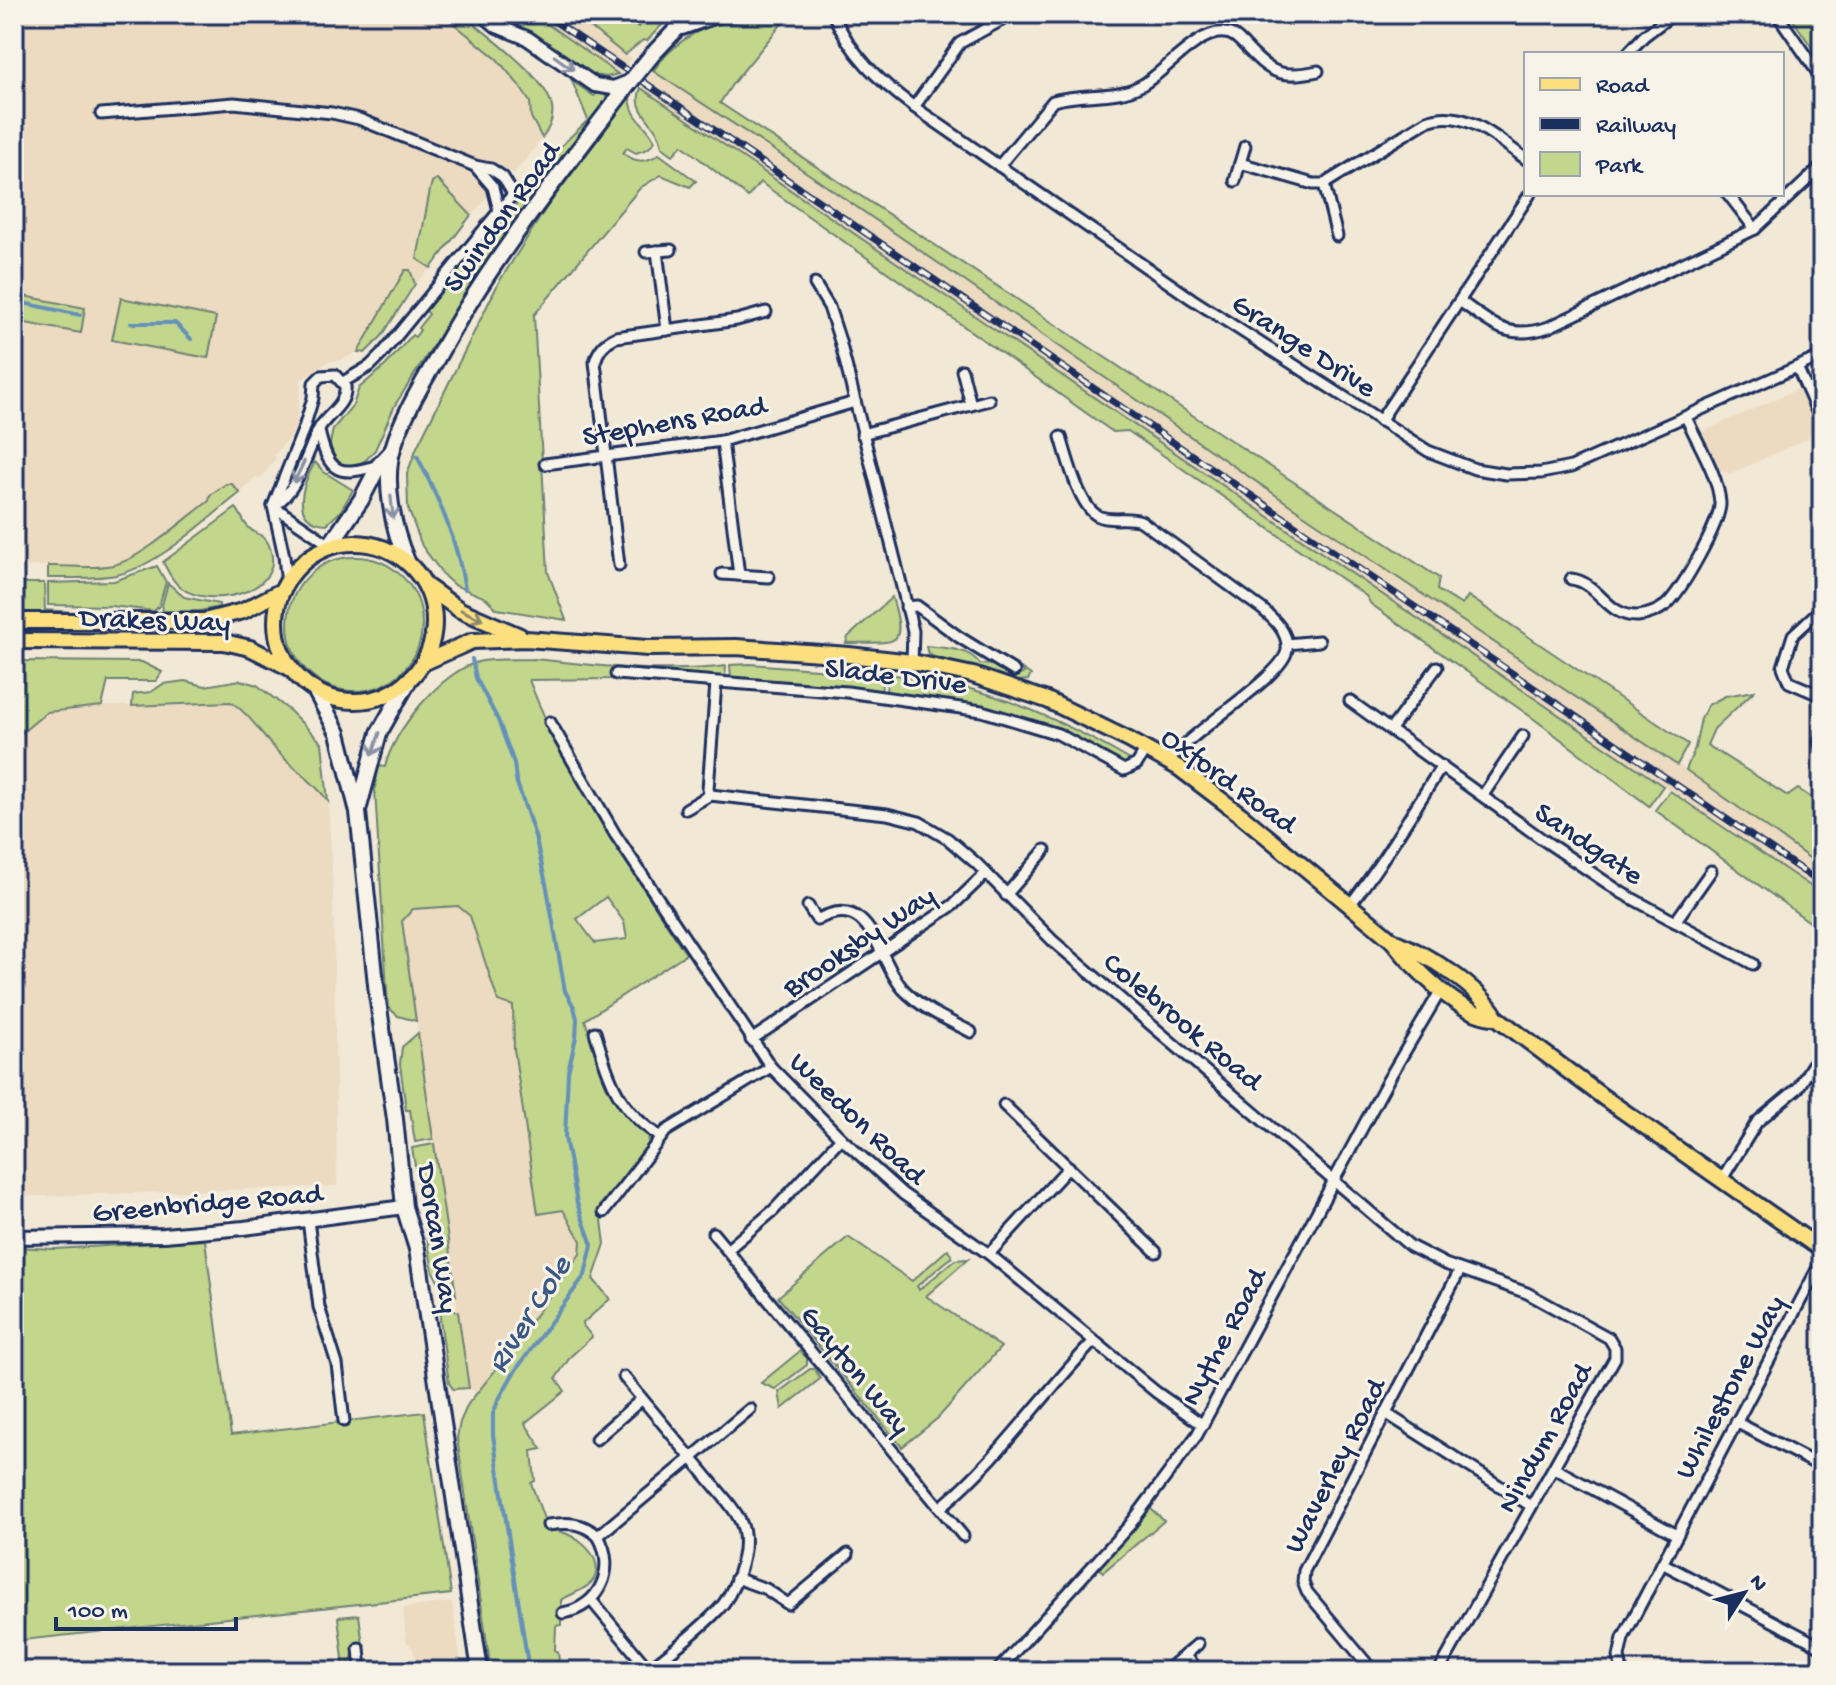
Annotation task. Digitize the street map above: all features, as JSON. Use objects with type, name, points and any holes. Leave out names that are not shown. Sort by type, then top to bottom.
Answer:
[{"type":"main road","name":"Swindon Road","points":[[330,545],[361,500],[379,465],[392,451],[422,385],[479,286],[530,213],[631,81],[691,14]]},
{"type":"main road","name":"Swindon Road","points":[[678,29],[719,14]]},
{"type":"main road","name":"Swindon Road","points":[[392,451],[392,514],[407,561]]},
{"type":"main road","points":[[371,543],[393,552],[407,561],[430,602],[433,620],[430,646],[423,663],[408,682],[386,696],[361,702],[336,700],[316,692],[290,668],[280,649],[276,629],[277,609],[285,587],[301,566],[330,545],[371,543]]},
{"type":"main road","name":"Slade Drive","points":[[422,584],[460,610],[526,639]]},
{"type":"main road","name":"Drakes Way","points":[[14,621],[204,621],[243,611],[285,587]]},
{"type":"main road","name":"Slade Drive","points":[[423,663],[472,641],[526,639],[648,648],[764,649],[912,662],[973,675]]},
{"type":"main road","name":"Drakes Way","points":[[14,641],[224,642],[250,648],[290,668]]},
{"type":"main road","name":"Oxford Road","points":[[973,675],[1047,700],[1168,762],[1241,815],[1392,940],[1409,963],[1441,990],[1471,1011],[1496,1017]]},
{"type":"main road","name":"Dorcan Way","points":[[358,812],[379,733],[408,682]]},
{"type":"main road","name":"Dorcan Way","points":[[316,692],[338,733],[358,812],[404,1207],[417,1249],[480,1671]]},
{"type":"main road","name":"Oxford Road","points":[[1392,940],[1420,951],[1479,995],[1496,1017],[1637,1121],[1822,1250]]},
{"type":"main road","points":[[1441,990],[1451,975]]},
{"type":"street","points":[[483,14],[497,26],[527,38],[595,85],[613,88],[631,81]]},
{"type":"street","name":"Grange Drive","points":[[833,14],[844,39],[860,61],[883,84],[914,107],[1180,291],[1428,451],[1457,464],[1490,472],[1524,474],[1558,470],[1586,462],[1822,356]]},
{"type":"street","points":[[914,107],[960,43],[1013,14]]},
{"type":"street","points":[[1629,52],[1673,14]]},
{"type":"street","points":[[1777,14],[1822,79]]},
{"type":"street","points":[[999,166],[1053,101],[1114,94],[1139,86],[1207,35],[1219,32],[1232,35],[1278,74],[1318,71]]},
{"type":"street","points":[[101,114],[234,103],[332,113],[382,127],[475,166],[498,172],[513,194],[382,354],[370,366],[343,382]]},
{"type":"street","points":[[1240,163],[1324,184],[1427,121],[1442,117],[1469,121],[1524,158]]},
{"type":"street","points":[[1235,181],[1245,146]]},
{"type":"street","points":[[475,166],[493,187],[499,211]]},
{"type":"street","points":[[1461,302],[1500,327],[1519,334],[1532,333],[1654,279],[1755,229],[1822,166]]},
{"type":"street","points":[[1324,184],[1337,236]]},
{"type":"street","points":[[1380,421],[1529,196]]},
{"type":"street","points":[[1730,196],[1755,229]]},
{"type":"street","points":[[646,252],[671,250]]},
{"type":"street","points":[[657,251],[667,330]]},
{"type":"street","points":[[815,284],[835,323],[913,631],[912,662]]},
{"type":"street","points":[[619,565],[595,362],[599,351],[606,342],[616,337],[737,320],[766,312]]},
{"type":"street","points":[[1797,367],[1822,423]]},
{"type":"street","points":[[962,370],[971,405]]},
{"type":"street","points":[[273,506],[288,494],[319,431],[345,396],[343,382],[335,375],[321,376],[312,388],[313,398],[301,437],[273,506],[284,556],[285,587]]},
{"type":"street","points":[[313,398],[320,406],[336,407]]},
{"type":"street","points":[[862,434],[989,400]]},
{"type":"street","name":"Stephens Road","points":[[545,464],[722,441],[855,402]]},
{"type":"street","points":[[1571,579],[1584,581],[1612,608],[1630,615],[1655,612],[1670,601],[1714,529],[1720,511],[1716,483],[1686,417]]},
{"type":"street","points":[[319,431],[325,455],[337,470],[353,472],[379,465]]},
{"type":"street","points":[[1061,437],[1077,484],[1091,510],[1102,517],[1141,521],[1262,609],[1282,630],[1287,644],[1286,655],[1279,666],[1185,742],[1168,762]]},
{"type":"street","points":[[722,441],[739,575]]},
{"type":"street","points":[[273,506],[330,545]]},
{"type":"street","points":[[722,574],[769,577]]},
{"type":"street","points":[[906,607],[917,606],[1014,671]]},
{"type":"street","points":[[1822,608],[1793,635],[1783,667],[1789,682],[1822,696]]},
{"type":"street","points":[[1287,644],[1319,641]]},
{"type":"street","points":[[1391,729],[1437,667]]},
{"type":"street","name":"Slade Drive","points":[[616,674],[856,693],[982,711],[1058,734],[1121,770],[1134,767],[1146,749]]},
{"type":"street","points":[[686,809],[710,795],[716,683]]},
{"type":"street","name":"Sandgate","points":[[1350,701],[1622,893],[1753,964]]},
{"type":"street","name":"Weedon Road","points":[[550,722],[615,834],[771,1067],[841,1138],[911,1201],[989,1254],[1156,1392],[1203,1425]]},
{"type":"street","points":[[1822,734],[1819,742],[1822,749]]},
{"type":"street","points":[[1483,795],[1523,736]]},
{"type":"street","points":[[572,760],[583,752]]},
{"type":"street","points":[[1349,906],[1376,872],[1442,766]]},
{"type":"street","name":"Colebrook Road","points":[[710,795],[902,817],[927,826],[948,839],[986,873],[1072,957],[1334,1178]]},
{"type":"street","points":[[1006,895],[1045,850]]},
{"type":"street","points":[[1675,922],[1711,871]]},
{"type":"street","name":"Brooksby Way","points":[[751,1040],[953,905],[986,873]]},
{"type":"street","points":[[808,906],[817,920],[836,912],[857,917],[879,944],[895,979],[917,1002],[971,1032]]},
{"type":"street","name":"Nythe Road","points":[[997,1671],[1129,1526],[1203,1425],[1334,1178],[1441,990]]},
{"type":"street","points":[[595,1032],[609,1079],[619,1098],[641,1124],[661,1137]]},
{"type":"street","points":[[1722,1179],[1757,1122],[1802,1083],[1822,1049]]},
{"type":"street","points":[[604,1212],[661,1137],[678,1122],[771,1067]]},
{"type":"street","points":[[1004,1105],[1156,1252]]},
{"type":"street","points":[[727,1250],[774,1210],[841,1138]]},
{"type":"street","points":[[989,1254],[1069,1167]]},
{"type":"street","name":"Nindum Road","points":[[1334,1178],[1410,1246],[1460,1270],[1527,1293],[1609,1338],[1615,1348],[1615,1358],[1439,1671]]},
{"type":"street","name":"Greenbridge Road","points":[[14,1237],[164,1235],[404,1207]]},
{"type":"street","points":[[308,1220],[319,1307],[337,1364],[344,1421]]},
{"type":"street","name":"Gayton Way","points":[[713,1233],[963,1536]]},
{"type":"street","name":"Whilestone Way","points":[[1622,1671],[1619,1657],[1623,1638],[1822,1260]]},
{"type":"street","name":"Waverley Road","points":[[1373,1671],[1310,1597],[1303,1577],[1309,1559],[1460,1270]]},
{"type":"street","points":[[940,1508],[1001,1449],[1094,1341]]},
{"type":"street","points":[[591,1600],[648,1671],[720,1609],[736,1578],[745,1544],[742,1525],[727,1501],[624,1377]]},
{"type":"street","points":[[596,1439],[642,1399]]},
{"type":"street","points":[[598,1536],[750,1409]]},
{"type":"street","points":[[1387,1414],[1531,1506]]},
{"type":"street","points":[[1736,1422],[1822,1467]]},
{"type":"street","points":[[1554,1468],[1677,1535]]},
{"type":"street","points":[[548,1525],[580,1525],[598,1536],[604,1549],[606,1573],[591,1600],[577,1610],[563,1613]]},
{"type":"street","points":[[736,1578],[766,1589],[788,1604],[848,1554]]},
{"type":"street","points":[[1662,1563],[1822,1647]]},
{"type":"street","points":[[1166,1671],[1198,1644]]},
{"type":"street","points":[[358,1671],[359,1648]]},
{"type":"street","points":[[1185,1655],[1199,1671]]},
{"type":"shaded area","points":[[14,14],[442,14],[497,59],[518,84],[530,102],[531,117],[542,138],[514,174],[508,170],[415,284],[382,336],[365,353],[358,352],[341,360],[329,361],[301,380],[297,422],[291,436],[274,455],[276,458],[260,479],[256,476],[240,493],[177,542],[132,570],[116,575],[84,578],[66,565],[14,567]]},
{"type":"shaded area","points":[[525,14],[574,14],[632,58],[618,74],[612,73]]},
{"type":"shaded area","points":[[653,71],[784,157],[1306,516],[1686,770],[1822,867],[1822,894],[641,88]]},
{"type":"shaded area","points":[[1798,389],[1815,424],[1808,438],[1730,474],[1717,468],[1700,433]]},
{"type":"shaded area","points":[[231,702],[242,709],[280,754],[311,779],[328,801],[333,890],[337,1186],[14,1197],[14,735],[19,735],[47,712],[92,707]]},
{"type":"shaded area","points":[[458,906],[470,916],[498,1001],[513,1006],[514,1049],[538,1214],[563,1210],[581,1241],[580,1254],[477,1393],[469,1388],[402,922],[413,909]]},
{"type":"shaded area","points":[[452,1602],[462,1671],[418,1671],[413,1649],[406,1641],[403,1608]]},
{"type":"green space","points":[[442,14],[462,14],[537,80],[552,108],[551,122],[542,138],[531,117],[530,102],[518,84],[497,59]]},
{"type":"green space","points":[[497,14],[533,14],[618,74],[607,77],[594,75]]},
{"type":"green space","points":[[574,14],[617,14],[638,27],[651,14],[672,14],[647,41],[643,40],[625,55]]},
{"type":"green space","points":[[756,14],[790,14],[720,103],[1439,578],[1437,590],[1462,605],[1468,596],[1688,744],[1677,765],[653,71],[666,55],[691,36],[710,27]]},
{"type":"green space","points":[[1789,14],[1822,14],[1822,62]]},
{"type":"green space","points":[[572,81],[594,96],[600,92],[612,96],[568,148],[473,283],[395,405],[375,450],[366,460],[353,467],[343,466],[330,457],[333,455],[330,444],[333,429],[353,405],[359,388],[386,365],[412,335],[415,337],[434,300],[518,202],[561,146],[588,120]]},
{"type":"green space","points":[[641,88],[1663,786],[1649,806],[1534,719],[1371,604],[1366,596],[1128,431],[1113,432],[760,182],[748,197],[682,145],[673,155],[662,147],[656,131],[642,112],[639,105]]},
{"type":"green space","points":[[630,97],[633,111],[655,141],[648,149],[636,153],[627,148],[623,153],[641,161],[659,154],[696,181],[690,187],[661,175],[640,188],[534,315],[548,572],[566,620],[497,609],[486,598],[454,585],[422,546],[408,508],[407,474],[417,447],[499,282],[548,205]]},
{"type":"green space","points":[[437,179],[471,215],[431,268],[417,259],[432,182]]},
{"type":"green space","points":[[405,270],[410,270],[415,284],[382,336],[365,353],[358,352]]},
{"type":"green space","points":[[14,294],[85,308],[81,333],[14,321]]},
{"type":"green space","points":[[121,298],[216,317],[208,358],[112,340]]},
{"type":"green space","points":[[315,462],[324,472],[353,490],[340,512],[327,524],[315,522],[303,509],[303,490]]},
{"type":"green space","points":[[226,484],[232,484],[240,493],[181,541],[149,562],[116,575],[48,578],[48,566],[100,567],[117,564],[139,554],[209,501],[210,495]]},
{"type":"green space","points":[[236,508],[247,526],[268,543],[272,564],[267,576],[242,593],[225,597],[193,594],[180,587],[163,562]]},
{"type":"green space","points":[[355,557],[381,562],[403,576],[417,598],[422,624],[417,650],[403,672],[381,686],[355,691],[329,686],[307,672],[293,650],[288,624],[293,598],[307,576],[329,562]]},
{"type":"green space","points":[[157,566],[166,582],[159,606],[154,611],[111,606],[48,605],[48,583],[114,581]]},
{"type":"green space","points":[[14,583],[44,583],[45,610],[75,612],[14,614]]},
{"type":"green space","points":[[168,583],[184,597],[219,604],[219,607],[199,611],[163,611]]},
{"type":"green space","points":[[892,597],[899,627],[893,640],[846,643],[848,637]]},
{"type":"green space","points":[[926,646],[956,650],[970,655],[980,664],[992,665],[1018,676],[1024,673],[1022,669],[1031,675],[1028,680],[1017,681],[932,656]]},
{"type":"green space","points":[[535,659],[654,669],[726,666],[725,677],[616,672],[613,679],[529,680],[580,787],[686,954],[585,1020],[608,1083],[625,1111],[649,1134],[648,1147],[600,1205],[605,1244],[593,1279],[610,1299],[582,1324],[592,1337],[571,1356],[556,1378],[565,1391],[525,1423],[542,1449],[532,1451],[535,1481],[531,1483],[548,1530],[565,1533],[583,1544],[595,1561],[597,1570],[588,1586],[561,1600],[561,1625],[556,1626],[555,1650],[558,1652],[560,1671],[491,1671],[457,1438],[460,1422],[468,1404],[580,1254],[581,1241],[563,1210],[538,1214],[514,1049],[513,1006],[498,1001],[470,916],[458,906],[413,909],[402,921],[416,1021],[398,1016],[388,1007],[375,790],[378,766],[385,767],[408,721],[434,690],[464,668],[478,662]],"holes":[[[606,897],[624,922],[627,939],[595,943],[577,919]]]},
{"type":"green space","points":[[14,661],[142,662],[162,672],[156,681],[108,681],[102,706],[47,712],[19,735],[14,735]]},
{"type":"green space","points":[[730,665],[883,674],[881,692],[731,678]]},
{"type":"green space","points":[[888,674],[953,685],[1016,704],[1075,730],[1132,761],[1125,766],[1064,731],[1010,713],[886,692]]},
{"type":"green space","points":[[240,680],[257,685],[290,711],[322,743],[328,801],[231,702],[132,706],[133,694],[151,692],[163,684],[185,681],[205,686]]},
{"type":"green space","points":[[1754,691],[1714,729],[1707,745],[1788,796],[1798,789],[1822,805],[1822,867],[1686,770],[1695,748],[1701,718],[1708,705],[1725,696]]},
{"type":"green space","points":[[1670,791],[1822,894],[1822,931],[1655,810]]},
{"type":"green space","points":[[418,1033],[433,1139],[415,1142],[410,1110],[406,1110],[400,1064],[402,1047]]},
{"type":"green space","points":[[434,1144],[456,1295],[440,1284],[433,1272],[412,1148]]},
{"type":"green space","points":[[848,1237],[912,1281],[948,1249],[952,1257],[917,1286],[919,1290],[955,1260],[968,1259],[926,1296],[1001,1347],[938,1418],[902,1447],[778,1297]]},
{"type":"green space","points":[[205,1240],[231,1435],[424,1412],[451,1594],[14,1641],[14,1247],[55,1249]]},
{"type":"green space","points":[[449,1309],[458,1312],[469,1388],[453,1389],[449,1383],[440,1319],[441,1314]]},
{"type":"green space","points":[[800,1351],[807,1358],[807,1365],[775,1389],[761,1383]]},
{"type":"green space","points":[[810,1369],[815,1369],[820,1379],[782,1409],[779,1392]]},
{"type":"green space","points":[[1150,1508],[1164,1521],[1103,1572],[1099,1567]]},
{"type":"green space","points":[[359,1615],[363,1645],[354,1647],[352,1660],[344,1667],[338,1617]]},
{"type":"waterway","name":"River Cole","points":[[14,301],[80,315]]},
{"type":"waterway","name":"River Cole","points":[[131,323],[175,323],[191,339]]},
{"type":"waterway","name":"River Cole","points":[[417,456],[446,520],[465,589]]},
{"type":"waterway","name":"River Cole","points":[[472,659],[476,678],[498,720],[514,763],[516,780],[535,836],[547,888],[565,991],[577,1019],[568,1072],[565,1137],[577,1203],[592,1245],[585,1275],[513,1374],[493,1414],[493,1435],[529,1671]]},
{"type":"railway","points":[[544,14],[1822,884]]}]
